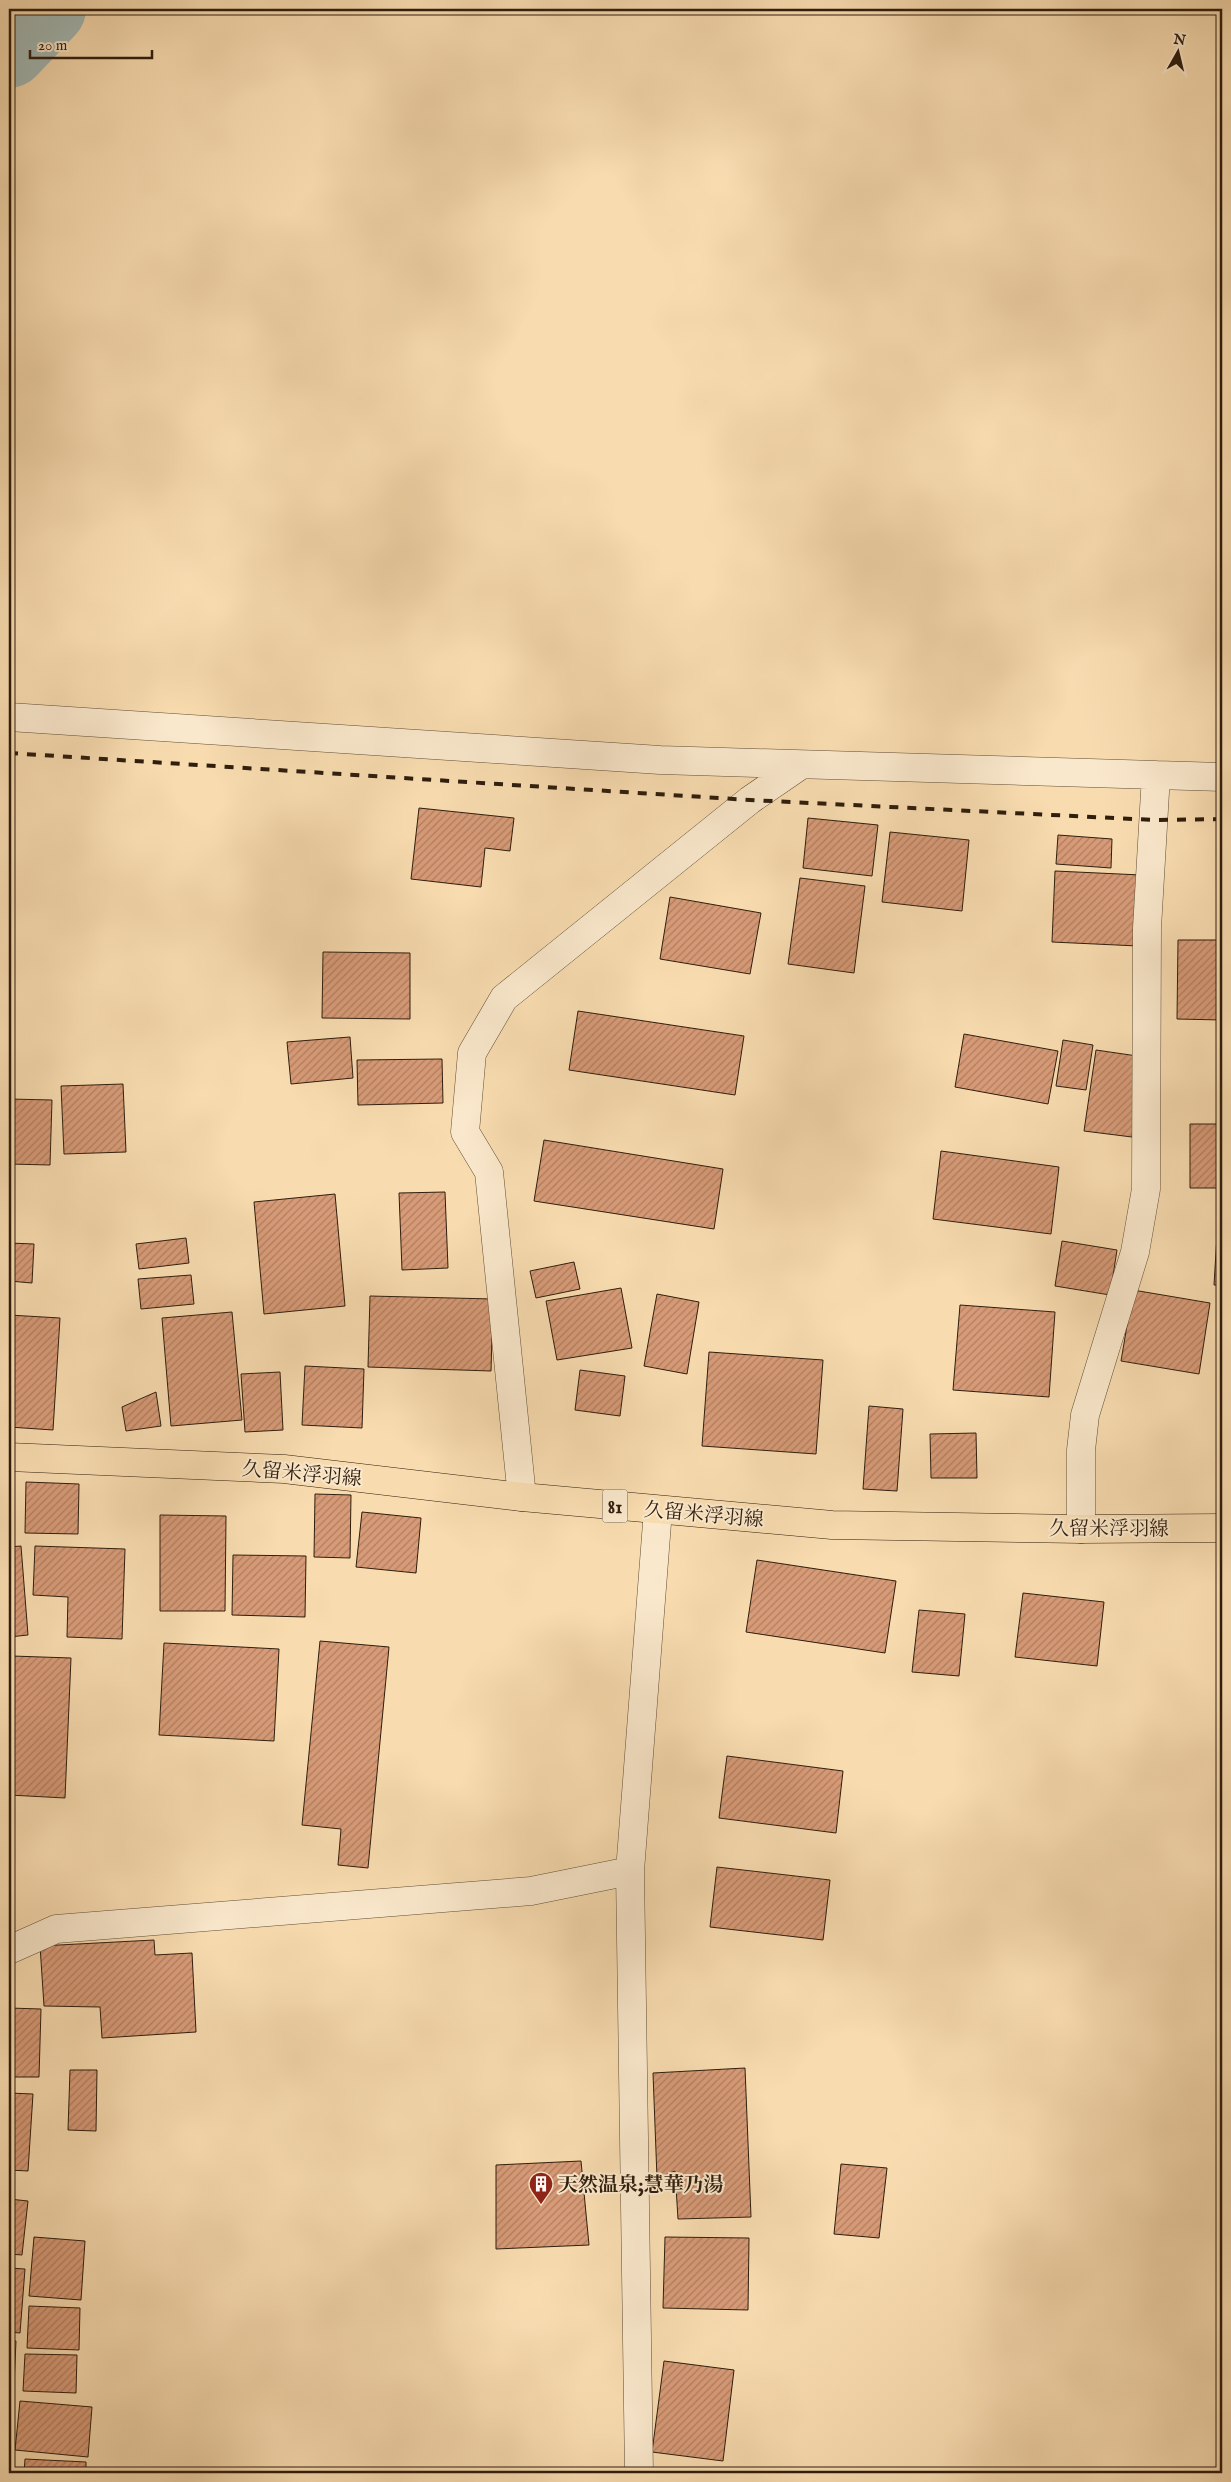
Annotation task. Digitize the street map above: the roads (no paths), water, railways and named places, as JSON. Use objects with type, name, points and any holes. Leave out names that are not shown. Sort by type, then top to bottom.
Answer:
[{"type":"main road","name":"久留米浮羽線","points":[[9,1457],[284,1469],[658,1510],[832,1525],[1081,1529],[1222,1528]]},
{"type":"street","points":[[9,717],[660,760],[1222,777]]},
{"type":"street","points":[[522,1496],[489,1172],[465,1132],[472,1053],[504,998],[750,800],[801,764]]},
{"type":"street","points":[[1081,1529],[1081,1450],[1085,1415],[1134,1252],[1146,1189],[1147,928],[1156,775]]},
{"type":"street","points":[[638,2473],[630,1871],[658,1510]]},
{"type":"street","points":[[9,1950],[56,1929],[531,1891],[630,1871]]},
{"type":"waterway","points":[[9,51],[49,9]]},
{"type":"railway","points":[[9,753],[750,800],[1154,820],[1222,819]]},
{"type":"place","name":"天然温泉;慧華乃湯","points":[[541,2205]]}]
